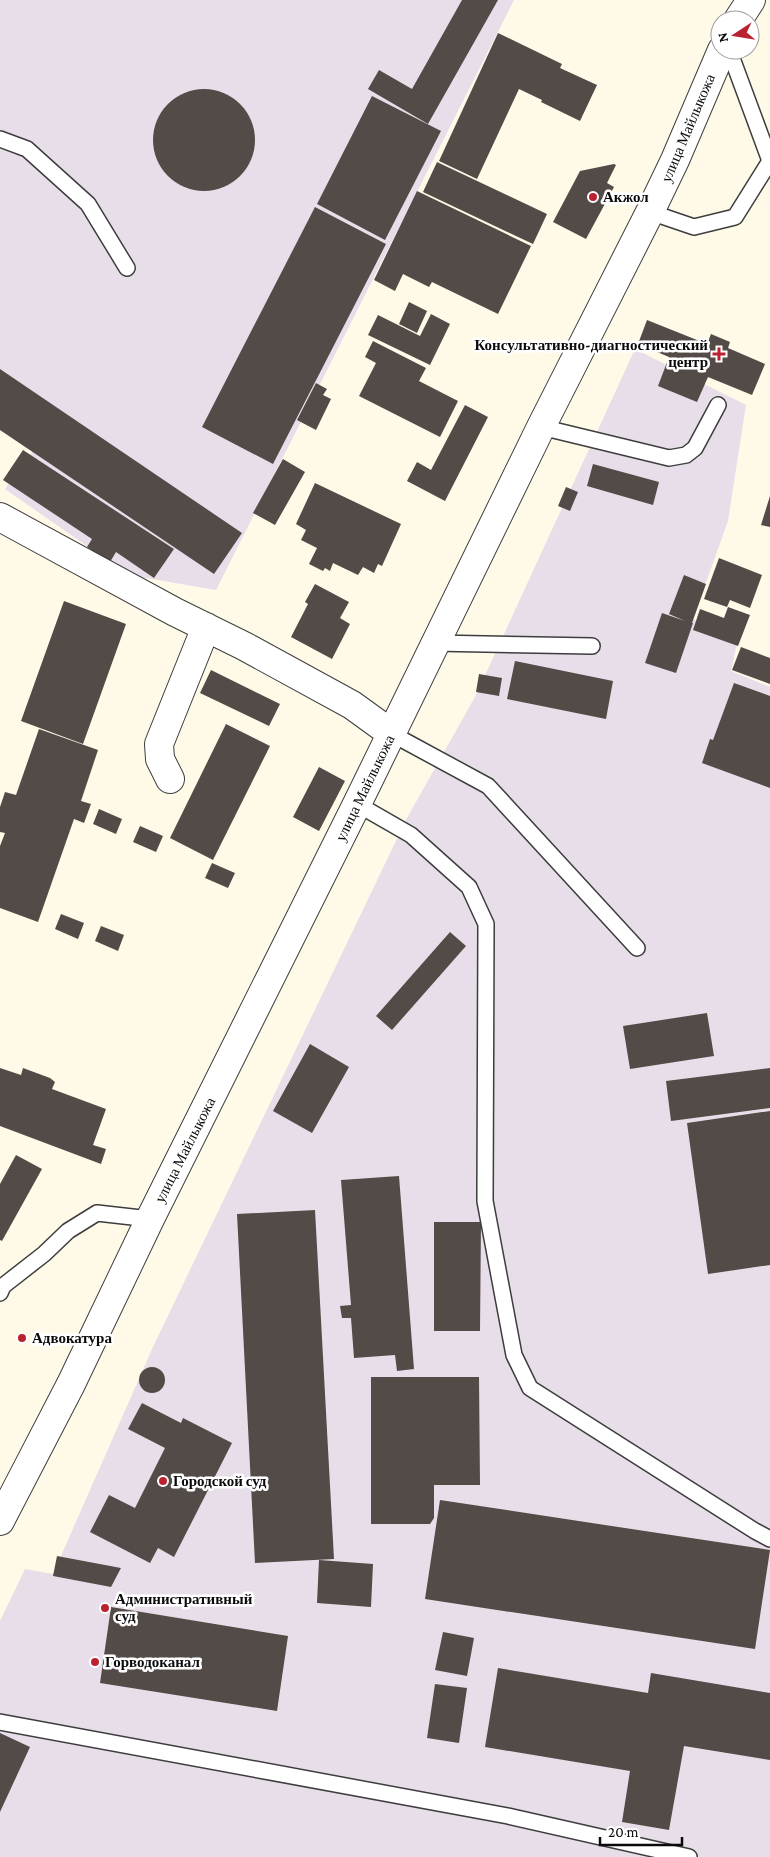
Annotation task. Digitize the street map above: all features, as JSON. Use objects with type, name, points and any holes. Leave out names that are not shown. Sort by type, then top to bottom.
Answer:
[{"type":"street","name":"улица Майлыкожа","points":[[0,1522],[72,1384],[150,1219],[392,734],[434,643],[650,212],[675,160],[718,60]]},
{"type":"street","points":[[0,517],[352,705],[392,734]]},
{"type":"street","points":[[170,778],[160,760],[159,744],[206,628]]},
{"type":"lane","points":[[650,212],[694,227],[734,217],[770,161],[733,60]]},
{"type":"lane","points":[[0,139],[26,149],[88,204],[127,268]]},
{"type":"lane","points":[[541,427],[669,458],[686,455],[695,448],[718,405]]},
{"type":"lane","points":[[434,643],[592,646]]},
{"type":"lane","points":[[392,734],[488,786],[637,948]]},
{"type":"lane","points":[[357,804],[411,835],[469,887],[486,924],[484,1202],[514,1355],[530,1388],[770,1539]]},
{"type":"lane","points":[[0,1293],[3,1286],[44,1254],[68,1231],[97,1213],[150,1219]]},
{"type":"lane","points":[[0,1722],[508,1816],[689,1857]]},
{"type":"shaded area","points":[[0,0],[514,0],[216,590],[128,575],[5,489],[35,448],[0,426]]},
{"type":"shaded area","points":[[635,349],[746,405],[728,521],[693,619],[738,638],[731,671],[770,687],[770,1857],[0,1857],[0,1621],[25,1569],[53,1574],[152,1349],[407,818],[476,695]]},
{"type":"building","points":[[462,0],[498,0],[428,124],[368,89],[379,70],[412,89]]},
{"type":"building","points":[[498,33],[562,64],[560,68],[597,85],[580,121],[519,89],[477,179],[439,161]]},
{"type":"building","points":[[204,89],[223,93],[240,104],[251,121],[255,140],[251,159],[240,176],[223,187],[204,191],[185,187],[168,176],[157,159],[153,140],[157,121],[168,104],[185,93]]},
{"type":"building","points":[[372,96],[441,131],[385,240],[317,204]]},
{"type":"building","points":[[437,162],[547,214],[533,244],[423,192]]},
{"type":"building","points":[[616,165],[607,183],[614,187],[586,239],[553,222],[580,171]]},
{"type":"building","points":[[417,191],[531,246],[498,314],[432,282],[429,287],[403,274],[395,291],[374,280]]},
{"type":"building","points":[[315,207],[386,244],[273,464],[202,427]]},
{"type":"building","points":[[409,302],[427,311],[417,333],[399,324]]},
{"type":"building","points":[[431,314],[450,324],[430,365],[368,335],[378,315],[420,336]]},
{"type":"building","points":[[647,320],[707,344],[711,334],[730,342],[728,348],[765,364],[752,395],[708,377],[697,402],[658,386],[669,357],[638,344]]},
{"type":"building","points":[[373,341],[426,368],[419,381],[458,401],[440,437],[359,396],[376,363],[365,357]]},
{"type":"building","points":[[0,369],[242,533],[214,574],[0,430]]},
{"type":"building","points":[[316,383],[327,389],[323,395],[331,399],[316,430],[297,420]]},
{"type":"building","points":[[465,405],[488,417],[445,501],[407,481],[417,462],[431,470]]},
{"type":"building","points":[[23,450],[174,549],[154,578],[116,552],[110,562],[87,547],[92,539],[3,480]]},
{"type":"building","points":[[283,459],[305,472],[275,525],[253,513]]},
{"type":"building","points":[[593,464],[659,482],[653,505],[587,486]]},
{"type":"building","points":[[315,483],[401,524],[382,566],[378,564],[374,573],[363,567],[358,575],[333,563],[330,571],[325,568],[323,571],[309,564],[317,548],[301,540],[306,530],[296,524]]},
{"type":"building","points":[[566,487],[578,492],[570,511],[558,506]]},
{"type":"building","points":[[770,496],[770,527],[761,525]]},
{"type":"building","points":[[719,558],[762,575],[750,608],[730,600],[727,607],[704,599]]},
{"type":"building","points":[[684,575],[706,584],[676,673],[645,663],[662,613],[685,621],[669,614]]},
{"type":"building","points":[[315,584],[349,602],[340,618],[350,624],[332,659],[291,637],[308,604],[305,602]]},
{"type":"building","points":[[64,601],[126,624],[83,744],[21,721]]},
{"type":"building","points":[[728,607],[750,615],[738,646],[693,630],[700,609],[724,618]]},
{"type":"building","points":[[741,647],[770,658],[770,684],[732,670]]},
{"type":"building","points":[[515,661],[613,681],[606,719],[507,699]]},
{"type":"building","points":[[211,670],[280,704],[269,726],[200,693]]},
{"type":"building","points":[[479,674],[502,678],[499,696],[476,692]]},
{"type":"building","points":[[734,683],[770,696],[770,788],[702,763],[710,739],[713,740]]},
{"type":"building","points":[[226,724],[270,746],[213,860],[170,838]]},
{"type":"building","points":[[39,729],[98,750],[81,801],[91,804],[84,823],[74,819],[38,922],[0,908],[0,846],[5,833],[0,832],[0,807],[5,792],[16,795]]},
{"type":"building","points":[[319,767],[345,781],[319,831],[293,817]]},
{"type":"building","points":[[99,809],[122,819],[116,834],[93,824]]},
{"type":"building","points":[[140,826],[163,836],[156,852],[133,842]]},
{"type":"building","points":[[212,863],[235,873],[228,888],[205,878]]},
{"type":"building","points":[[61,914],[84,923],[78,939],[55,929]]},
{"type":"building","points":[[101,926],[124,935],[118,951],[95,941]]},
{"type":"building","points":[[450,932],[466,946],[392,1030],[376,1016]]},
{"type":"building","points":[[707,1013],[714,1056],[630,1069],[623,1026]]},
{"type":"building","points":[[310,1044],[349,1067],[312,1133],[273,1111]]},
{"type":"building","points":[[0,1068],[21,1075],[23,1068],[50,1078],[55,1082],[52,1089],[106,1109],[93,1145],[106,1149],[101,1164],[0,1126]]},
{"type":"building","points":[[770,1068],[770,1108],[671,1121],[666,1081]]},
{"type":"building","points":[[770,1111],[770,1265],[708,1274],[687,1123]]},
{"type":"building","points":[[16,1155],[42,1169],[2,1241],[0,1240],[0,1184]]},
{"type":"building","points":[[399,1176],[414,1369],[397,1371],[395,1355],[354,1358],[351,1318],[342,1318],[340,1306],[351,1305],[341,1180]]},
{"type":"building","points":[[315,1210],[334,1559],[255,1563],[237,1214]]},
{"type":"building","points":[[434,1222],[481,1222],[480,1331],[434,1331]]},
{"type":"building","points":[[152,1367],[161,1371],[165,1380],[161,1389],[152,1393],[143,1389],[139,1380],[143,1371]]},
{"type":"building","points":[[371,1377],[479,1377],[480,1485],[434,1485],[434,1518],[430,1524],[371,1524]]},
{"type":"building","points":[[142,1403],[181,1423],[183,1418],[232,1443],[174,1557],[158,1548],[150,1563],[90,1532],[109,1495],[135,1508],[165,1448],[128,1429]]},
{"type":"building","points":[[440,1500],[770,1550],[755,1649],[425,1599]]},
{"type":"building","points":[[57,1556],[121,1568],[111,1587],[53,1576]]},
{"type":"building","points":[[319,1560],[373,1564],[371,1607],[317,1603]]},
{"type":"building","points":[[111,1607],[288,1636],[277,1711],[100,1683]]},
{"type":"building","points":[[443,1632],[474,1638],[467,1676],[435,1670]]},
{"type":"building","points":[[498,1668],[648,1693],[651,1673],[770,1693],[770,1760],[684,1746],[669,1830],[622,1822],[630,1771],[485,1747]]},
{"type":"building","points":[[435,1684],[467,1688],[459,1743],[427,1738]]},
{"type":"building","points":[[0,1733],[30,1747],[0,1812]]},
{"type":"place","name":"Акжол","points":[[593,197]]},
{"type":"place","name":"Консультативно-диагностический центр","points":[[719,354]]},
{"type":"place","name":"Адвокатура","points":[[22,1338]]},
{"type":"place","name":"Городской суд","points":[[163,1481]]},
{"type":"place","name":"Административный суд","points":[[105,1608]]},
{"type":"place","name":"Горводоканал","points":[[95,1662]]}]
